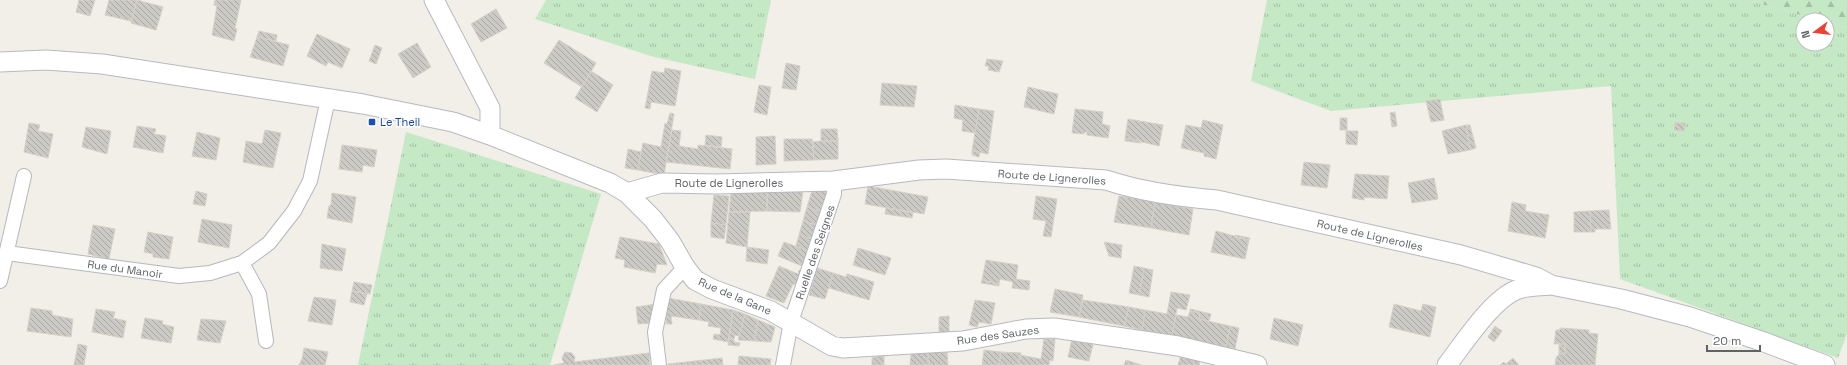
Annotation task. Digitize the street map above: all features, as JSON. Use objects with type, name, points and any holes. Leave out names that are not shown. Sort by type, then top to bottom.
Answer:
[{"type":"street","points":[[434,0],[490,108],[490,135]]},
{"type":"street","name":"Rue de la Gane","points":[[0,62],[46,60],[102,64],[328,99],[453,122],[490,135],[610,183],[627,193],[670,241],[684,266],[696,280],[712,289],[772,312],[791,322]]},
{"type":"street","name":"Rue du Manoir","points":[[7,253],[179,276],[210,273],[242,262],[269,243],[294,211],[310,181],[328,99]]},
{"type":"street","name":"Route de Lignerolles","points":[[627,193],[662,183],[717,184],[834,181],[919,170],[946,169],[1106,180],[1130,187],[1184,198],[1217,200],[1461,255],[1536,278],[1551,285]]},
{"type":"street","points":[[0,281],[24,176]]},
{"type":"street","name":"Ruelle des Seignes","points":[[791,322],[834,194],[834,181]]},
{"type":"street","points":[[242,262],[259,294],[266,341]]},
{"type":"street","points":[[659,365],[656,332],[664,290],[684,266]]},
{"type":"street","points":[[1493,266],[1499,287],[1495,304]]},
{"type":"street","points":[[1447,365],[1495,304],[1508,294],[1521,288],[1551,285],[1621,299],[1690,317],[1764,342],[1825,365]]},
{"type":"street","points":[[783,365],[791,322]]},
{"type":"street","name":"Rue des Sauzes","points":[[791,322],[832,346],[843,348],[963,342],[1026,329],[1054,328],[1178,346],[1257,365]]},
{"type":"green space","points":[[546,0],[771,0],[755,79],[654,57],[535,19]]},
{"type":"green space","points":[[1267,0],[1748,0],[1795,13],[1795,52],[1835,52],[1835,25],[1847,28],[1847,334],[1838,358],[1620,279],[1611,86],[1331,111],[1251,81]]},
{"type":"green space","points":[[1748,0],[1847,0],[1847,28],[1835,25],[1835,12],[1795,12],[1795,13]]},
{"type":"green space","points":[[406,132],[601,194],[550,365],[358,365]]},
{"type":"building","points":[[79,0],[95,0],[90,16],[76,12]]},
{"type":"building","points":[[109,0],[137,0],[131,21],[105,15]]},
{"type":"building","points":[[137,0],[163,7],[156,30],[131,23]]},
{"type":"building","points":[[215,0],[241,0],[235,28],[237,29],[234,41],[212,35],[217,6],[214,5]]},
{"type":"building","points":[[496,9],[507,28],[481,42],[471,24]]},
{"type":"building","points":[[259,31],[277,35],[276,41],[257,37]]},
{"type":"building","points":[[317,34],[350,49],[342,68],[328,62],[326,66],[307,56]]},
{"type":"building","points":[[257,37],[289,45],[283,66],[250,57]]},
{"type":"building","points":[[559,40],[596,63],[582,87],[544,63]]},
{"type":"building","points":[[417,43],[431,67],[413,78],[398,54]]},
{"type":"building","points":[[375,45],[382,48],[376,64],[369,61]]},
{"type":"building","points":[[987,59],[1003,61],[999,72],[988,70],[989,66],[985,66]]},
{"type":"building","points":[[786,63],[800,66],[796,90],[782,88]]},
{"type":"building","points":[[665,68],[681,71],[675,106],[651,102],[650,109],[645,108],[652,71],[664,73]]},
{"type":"building","points":[[591,71],[613,85],[597,112],[575,98]]},
{"type":"building","points":[[882,83],[917,86],[914,107],[880,105]]},
{"type":"building","points":[[759,85],[771,87],[767,115],[754,112]]},
{"type":"building","points":[[1028,87],[1058,94],[1054,114],[1024,107]]},
{"type":"building","points":[[1440,99],[1444,120],[1431,122],[1426,101]]},
{"type":"building","points":[[955,105],[979,109],[975,133],[962,131],[963,120],[954,118]]},
{"type":"building","points":[[979,109],[994,111],[988,154],[972,151]]},
{"type":"building","points":[[1075,109],[1103,112],[1102,124],[1110,126],[1108,138],[1087,135],[1087,132],[1084,134],[1072,133]]},
{"type":"building","points":[[1395,112],[1397,126],[1392,127],[1390,113]]},
{"type":"building","points":[[670,113],[674,114],[664,175],[638,170],[643,143],[661,147],[665,123],[667,124]]},
{"type":"building","points":[[1340,118],[1347,118],[1347,130],[1340,130]]},
{"type":"building","points":[[1128,119],[1163,125],[1159,146],[1125,138]]},
{"type":"building","points":[[1203,120],[1223,125],[1216,159],[1204,156],[1204,153],[1181,148],[1186,125],[1201,128]]},
{"type":"building","points":[[29,123],[40,125],[38,131],[53,134],[48,158],[24,152]]},
{"type":"building","points":[[1675,123],[1685,123],[1684,131],[1674,130]]},
{"type":"building","points":[[1466,125],[1470,150],[1448,154],[1442,131]]},
{"type":"building","points":[[1466,125],[1470,125],[1476,148],[1470,150]]},
{"type":"building","points":[[137,126],[156,129],[154,134],[166,136],[163,153],[133,147]]},
{"type":"building","points":[[86,127],[111,131],[107,154],[82,147]]},
{"type":"building","points":[[821,129],[837,129],[838,141],[821,141]]},
{"type":"building","points":[[265,130],[281,133],[273,168],[243,162],[246,141],[262,144]]},
{"type":"building","points":[[672,130],[681,131],[679,146],[698,149],[698,145],[732,149],[730,169],[666,162]]},
{"type":"building","points":[[1346,131],[1358,131],[1357,145],[1346,144]]},
{"type":"building","points":[[197,132],[220,138],[216,160],[192,156]]},
{"type":"building","points":[[706,135],[722,137],[721,147],[705,145]]},
{"type":"building","points":[[775,136],[776,164],[756,165],[756,137]]},
{"type":"building","points":[[1125,138],[1141,141],[1141,143],[1125,141]]},
{"type":"building","points":[[784,139],[812,139],[814,160],[784,161]]},
{"type":"building","points":[[838,141],[838,159],[814,160],[813,142]]},
{"type":"building","points":[[342,145],[377,150],[374,167],[363,165],[362,172],[339,169]]},
{"type":"building","points":[[628,149],[641,152],[638,170],[625,168]]},
{"type":"building","points":[[972,151],[980,152],[979,157],[972,155]]},
{"type":"building","points":[[1304,162],[1330,165],[1327,188],[1301,185]]},
{"type":"building","points":[[1355,174],[1389,176],[1387,199],[1364,197],[1364,200],[1352,198]]},
{"type":"building","points":[[1434,178],[1438,199],[1412,203],[1408,183]]},
{"type":"building","points":[[868,186],[928,197],[924,214],[865,204]]},
{"type":"building","points":[[196,191],[207,194],[205,206],[193,204]]},
{"type":"building","points":[[767,191],[767,211],[729,212],[731,192]]},
{"type":"building","points":[[767,191],[803,191],[800,212],[767,211]]},
{"type":"building","points":[[812,191],[828,191],[823,213],[807,207]]},
{"type":"building","points":[[332,193],[356,197],[352,223],[327,218],[329,206],[331,205]]},
{"type":"building","points":[[714,195],[729,196],[726,225],[711,223]]},
{"type":"building","points":[[1036,196],[1057,199],[1051,237],[1043,236],[1046,221],[1033,219]]},
{"type":"building","points":[[1119,196],[1155,202],[1151,228],[1114,222]]},
{"type":"building","points":[[1155,202],[1193,209],[1189,235],[1151,228]]},
{"type":"building","points":[[1512,202],[1526,205],[1525,211],[1549,215],[1545,238],[1508,231]]},
{"type":"building","points":[[807,207],[823,213],[819,226],[803,221]]},
{"type":"building","points":[[886,208],[913,213],[912,218],[885,214]]},
{"type":"building","points":[[1609,210],[1611,229],[1595,229],[1595,232],[1591,232],[1590,211]]},
{"type":"building","points":[[1590,211],[1591,232],[1574,232],[1574,212]]},
{"type":"building","points":[[729,212],[750,212],[747,247],[726,243]]},
{"type":"building","points":[[202,219],[232,225],[229,248],[198,242]]},
{"type":"building","points":[[803,221],[819,226],[815,240],[799,235]]},
{"type":"building","points":[[711,223],[726,225],[724,239],[711,237]]},
{"type":"building","points":[[93,225],[115,229],[109,259],[88,254]]},
{"type":"building","points":[[1216,231],[1249,240],[1245,259],[1211,252]]},
{"type":"building","points":[[148,232],[173,237],[169,259],[153,257],[153,254],[144,252]]},
{"type":"building","points":[[799,235],[815,240],[811,252],[796,246]]},
{"type":"building","points":[[1235,235],[1250,238],[1249,240],[1234,237]]},
{"type":"building","points":[[620,237],[659,244],[667,265],[657,264],[655,273],[624,267],[625,260],[615,258]]},
{"type":"building","points":[[784,242],[811,252],[804,267],[778,256]]},
{"type":"building","points":[[1104,242],[1122,245],[1121,258],[1109,256]]},
{"type":"building","points":[[322,244],[346,249],[342,271],[320,268]]},
{"type":"building","points":[[747,247],[769,250],[767,264],[746,261]]},
{"type":"building","points":[[858,248],[891,258],[885,275],[853,265]]},
{"type":"building","points":[[986,260],[1018,265],[1016,279],[1030,281],[1029,290],[1012,288],[1013,282],[1000,279],[999,284],[982,280]]},
{"type":"building","points":[[779,266],[798,274],[799,270],[802,272],[797,285],[793,284],[784,303],[766,296]]},
{"type":"building","points":[[1134,266],[1144,268],[1139,295],[1129,293]]},
{"type":"building","points":[[817,268],[833,273],[825,299],[809,295]]},
{"type":"building","points":[[1144,268],[1153,270],[1149,297],[1139,295]]},
{"type":"building","points":[[833,273],[846,277],[847,274],[874,282],[869,300],[829,288]]},
{"type":"building","points":[[982,280],[999,284],[999,286],[981,283]]},
{"type":"building","points":[[354,282],[372,285],[370,294],[352,291]]},
{"type":"building","points":[[1055,289],[1083,295],[1079,317],[1050,312]]},
{"type":"building","points":[[352,291],[367,294],[364,305],[350,302]]},
{"type":"building","points":[[1171,292],[1190,295],[1186,310],[1177,308],[1172,336],[1142,330],[1145,310],[1167,314]]},
{"type":"building","points":[[314,297],[336,300],[332,325],[308,321]]},
{"type":"building","points":[[668,298],[701,304],[699,320],[671,316],[672,324],[666,324]]},
{"type":"building","points":[[975,300],[995,303],[991,324],[979,322],[977,327],[969,325]]},
{"type":"building","points":[[1083,300],[1129,307],[1124,326],[1079,317]]},
{"type":"building","points":[[656,304],[650,323],[638,324],[636,307]]},
{"type":"building","points":[[701,304],[733,310],[728,342],[713,339],[714,334],[720,335],[721,328],[708,326],[709,322],[699,320]]},
{"type":"building","points":[[1394,304],[1421,311],[1423,304],[1436,307],[1430,337],[1389,327]]},
{"type":"building","points":[[1129,307],[1145,310],[1142,330],[1124,326]]},
{"type":"building","points":[[31,308],[52,311],[52,315],[73,319],[71,337],[27,331]]},
{"type":"building","points":[[96,309],[115,312],[113,318],[126,321],[123,338],[92,332]]},
{"type":"building","points":[[1190,309],[1211,314],[1209,321],[1199,319],[1200,313],[1190,311]]},
{"type":"building","points":[[733,310],[745,314],[739,336],[735,335],[734,339],[729,339]]},
{"type":"building","points":[[1190,311],[1200,313],[1199,319],[1230,326],[1226,347],[1172,336],[1176,315],[1188,317]]},
{"type":"building","points":[[745,314],[758,320],[754,341],[738,340]]},
{"type":"building","points":[[949,316],[949,336],[939,337],[939,317]]},
{"type":"building","points":[[145,318],[163,321],[162,324],[174,327],[171,343],[141,338]]},
{"type":"building","points":[[1274,318],[1303,325],[1298,346],[1270,339]]},
{"type":"building","points":[[201,319],[226,321],[220,343],[197,340]]},
{"type":"building","points":[[758,320],[775,327],[771,342],[754,341]]},
{"type":"building","points":[[1230,326],[1239,328],[1235,349],[1226,347]]},
{"type":"building","points":[[1495,326],[1502,331],[1494,342],[1488,337]]},
{"type":"building","points":[[1560,328],[1589,330],[1589,333],[1598,334],[1595,365],[1555,365],[1556,358],[1559,354],[1565,354],[1565,344],[1554,344],[1556,330],[1560,330]]},
{"type":"building","points":[[729,339],[734,339],[734,342],[740,343],[739,346],[728,345]]},
{"type":"building","points":[[1044,339],[1055,339],[1053,361],[1050,360],[1049,365],[1018,365],[1020,355],[1041,359]]},
{"type":"building","points":[[1072,339],[1093,344],[1089,361],[1068,357]]},
{"type":"building","points":[[78,344],[87,346],[84,365],[74,365]]},
{"type":"building","points":[[1559,344],[1565,344],[1565,354],[1559,354]]},
{"type":"building","points":[[304,348],[328,352],[325,365],[299,365]]},
{"type":"building","points":[[984,350],[1001,352],[999,365],[982,365]]},
{"type":"building","points":[[565,352],[572,353],[575,357],[574,362],[649,353],[650,365],[554,365],[564,363],[562,358]]},
{"type":"building","points":[[947,352],[948,365],[928,365],[928,353]]},
{"type":"building","points":[[1001,352],[1021,353],[1018,365],[999,365]]},
{"type":"building","points":[[928,353],[928,365],[910,365],[911,354]]},
{"type":"building","points":[[884,355],[884,365],[872,365],[872,358]]},
{"type":"building","points":[[1181,355],[1200,360],[1199,365],[1178,365]]},
{"type":"building","points":[[739,356],[771,359],[770,365],[738,365]]},
{"type":"building","points":[[722,358],[723,365],[687,365],[686,362]]},
{"type":"building","points":[[1513,358],[1519,365],[1500,365],[1504,362],[1506,364]]},
{"type":"building","points":[[1126,360],[1141,365],[1124,365]]},
{"type":"building","points":[[686,362],[687,365],[668,365],[668,364]]},
{"type":"place","name":"Le Theil","points":[[372,122]]}]
